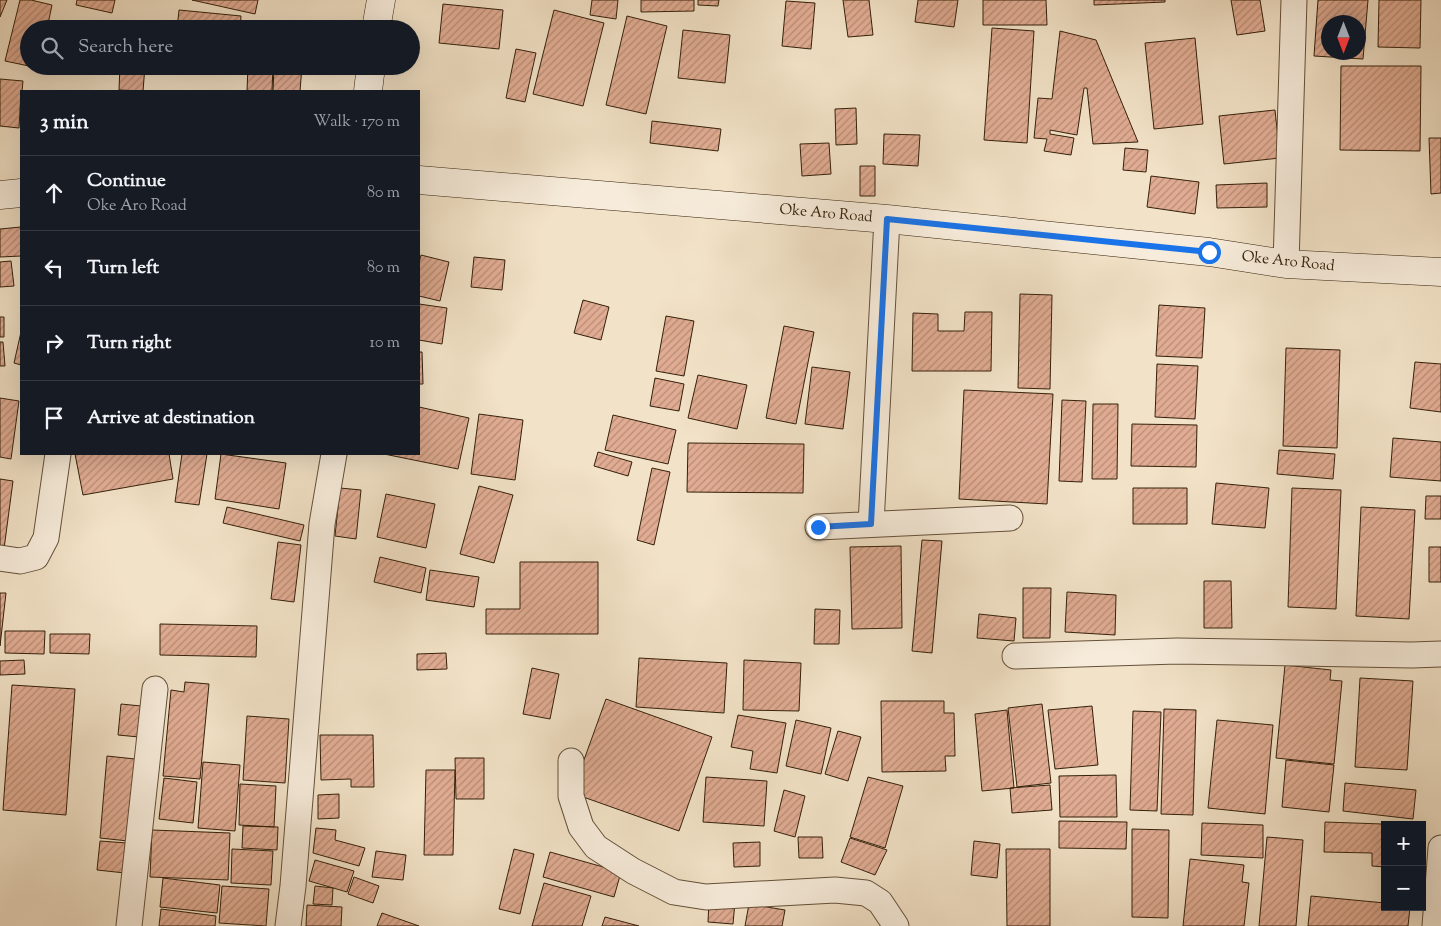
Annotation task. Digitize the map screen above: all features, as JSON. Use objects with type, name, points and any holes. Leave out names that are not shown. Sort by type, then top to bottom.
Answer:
[{"type":"main road","points":[[377,20],[380,0]]},
{"type":"main road","points":[[368,90],[370,75]]},
{"type":"main road","name":"Oke Aro Road","points":[[420,180],[887,219],[1209,252],[1286,264],[1441,272]]},
{"type":"main road","points":[[0,194],[20,192]]},
{"type":"street","points":[[1286,264],[1294,0]]},
{"type":"street","points":[[871,524],[887,219]]},
{"type":"street","points":[[0,558],[20,561],[36,557],[46,538],[58,455]]},
{"type":"street","points":[[288,926],[293,886],[322,524],[334,455]]},
{"type":"street","points":[[818,527],[1010,518]]},
{"type":"street","points":[[1015,656],[1177,651],[1441,654]]},
{"type":"street","points":[[129,926],[155,689]]},
{"type":"street","points":[[571,761],[571,796],[581,827],[596,847],[633,871],[674,892],[706,897],[835,890],[866,893],[880,902],[896,926]]},
{"type":"street","points":[[1435,926],[1441,848]]},
{"type":"building","points":[[0,0],[7,0],[0,17]]},
{"type":"building","points":[[20,0],[31,0],[52,5],[49,20],[20,20],[20,64],[5,61]]},
{"type":"building","points":[[77,0],[115,0],[112,13],[76,5]]},
{"type":"building","points":[[192,0],[258,0],[255,14]]},
{"type":"building","points":[[592,0],[618,0],[616,19],[590,15]]},
{"type":"building","points":[[641,0],[694,0],[694,11],[641,12]]},
{"type":"building","points":[[698,0],[719,0],[718,6],[698,5]]},
{"type":"building","points":[[843,0],[869,0],[873,35],[848,37]]},
{"type":"building","points":[[918,0],[958,0],[954,27],[915,22]]},
{"type":"building","points":[[983,0],[1046,0],[1047,25],[983,25]]},
{"type":"building","points":[[1094,0],[1165,0],[1165,2],[1094,5]]},
{"type":"building","points":[[1231,0],[1260,0],[1265,31],[1237,35]]},
{"type":"building","points":[[1318,0],[1368,0],[1366,24],[1366,15],[1321,15],[1321,56],[1314,56]]},
{"type":"building","points":[[1379,0],[1421,0],[1420,48],[1378,47]]},
{"type":"building","points":[[786,1],[815,3],[811,49],[782,46]]},
{"type":"building","points":[[443,4],[503,10],[499,49],[439,43]]},
{"type":"building","points":[[179,10],[241,16],[241,20],[178,20]]},
{"type":"building","points":[[554,10],[604,23],[583,106],[533,94]]},
{"type":"building","points":[[627,16],[667,26],[646,114],[606,105]]},
{"type":"building","points":[[992,28],[1034,31],[1027,143],[984,140]]},
{"type":"building","points":[[683,30],[730,35],[725,83],[678,78]]},
{"type":"building","points":[[1060,31],[1096,40],[1138,142],[1093,144],[1087,88],[1084,88],[1077,135],[1050,130],[1050,134],[1074,138],[1071,155],[1044,151],[1047,139],[1034,138],[1038,98],[1052,99]]},
{"type":"building","points":[[1195,38],[1203,124],[1154,129],[1145,43]]},
{"type":"building","points":[[516,49],[536,53],[525,102],[506,98]]},
{"type":"building","points":[[1341,66],[1421,66],[1420,151],[1340,150]]},
{"type":"building","points":[[120,75],[144,75],[143,90],[119,90]]},
{"type":"building","points":[[248,75],[273,75],[272,90],[247,90]]},
{"type":"building","points":[[274,75],[301,75],[300,90],[273,90]]},
{"type":"building","points":[[0,79],[23,81],[22,90],[20,90],[19,128],[0,126]]},
{"type":"building","points":[[856,108],[857,144],[836,145],[835,109]]},
{"type":"building","points":[[1275,110],[1280,158],[1224,164],[1219,116]]},
{"type":"building","points":[[652,121],[721,129],[718,151],[650,143]]},
{"type":"building","points":[[884,134],[920,135],[918,166],[883,164]]},
{"type":"building","points":[[1429,138],[1441,138],[1441,193],[1431,194]]},
{"type":"building","points":[[829,143],[831,174],[802,176],[800,144]]},
{"type":"building","points":[[1125,148],[1148,150],[1146,172],[1123,170]]},
{"type":"building","points":[[860,166],[875,166],[875,196],[860,196]]},
{"type":"building","points":[[1151,176],[1199,182],[1195,214],[1147,207]]},
{"type":"building","points":[[1267,183],[1267,207],[1217,208],[1216,185]]},
{"type":"building","points":[[20,227],[20,256],[0,257],[0,229]]},
{"type":"building","points":[[421,255],[449,262],[440,301],[420,296]]},
{"type":"building","points":[[474,257],[505,260],[502,290],[471,287]]},
{"type":"building","points":[[11,261],[14,286],[0,287],[0,262]]},
{"type":"building","points":[[1020,294],[1052,295],[1050,389],[1018,388]]},
{"type":"building","points":[[583,300],[609,307],[601,340],[574,333]]},
{"type":"building","points":[[420,304],[447,308],[442,344],[420,340]]},
{"type":"building","points":[[1159,305],[1205,308],[1202,358],[1156,356]]},
{"type":"building","points":[[965,312],[992,312],[991,371],[912,371],[913,313],[938,314],[938,331],[964,331]]},
{"type":"building","points":[[666,316],[694,321],[684,376],[656,371]]},
{"type":"building","points":[[0,317],[4,317],[4,337],[0,337]]},
{"type":"building","points":[[784,326],[814,332],[796,424],[766,418]]},
{"type":"building","points":[[20,336],[20,365],[14,363]]},
{"type":"building","points":[[0,342],[3,342],[5,366],[0,366]]},
{"type":"building","points":[[1286,348],[1340,350],[1337,448],[1283,446]]},
{"type":"building","points":[[420,352],[422,352],[423,384],[420,384]]},
{"type":"building","points":[[1415,362],[1441,364],[1441,412],[1410,408]]},
{"type":"building","points":[[1157,364],[1198,366],[1195,419],[1155,417]]},
{"type":"building","points":[[812,367],[850,372],[843,429],[805,424]]},
{"type":"building","points":[[698,375],[747,385],[737,429],[688,418]]},
{"type":"building","points":[[655,378],[684,384],[679,411],[650,406]]},
{"type":"building","points":[[964,390],[1053,394],[1047,504],[959,499]]},
{"type":"building","points":[[0,398],[19,401],[11,459],[0,457]]},
{"type":"building","points":[[1062,400],[1086,401],[1082,482],[1059,481]]},
{"type":"building","points":[[1093,404],[1118,404],[1117,479],[1092,479]]},
{"type":"building","points":[[420,407],[469,418],[458,469],[389,455],[420,455]]},
{"type":"building","points":[[479,414],[523,420],[515,480],[471,474]]},
{"type":"building","points":[[613,415],[676,430],[668,464],[605,450]]},
{"type":"building","points":[[1132,424],[1197,425],[1196,467],[1131,466]]},
{"type":"building","points":[[1393,438],[1441,442],[1441,481],[1390,477]]},
{"type":"building","points":[[688,443],[804,444],[803,493],[687,492]]},
{"type":"building","points":[[1279,450],[1335,454],[1333,479],[1277,474]]},
{"type":"building","points":[[598,452],[632,462],[628,476],[594,466]]},
{"type":"building","points":[[75,455],[169,455],[173,479],[83,495]]},
{"type":"building","points":[[182,455],[207,455],[199,505],[175,502]]},
{"type":"building","points":[[221,455],[286,463],[279,509],[215,499]]},
{"type":"building","points":[[652,468],[670,472],[654,545],[637,540]]},
{"type":"building","points":[[0,479],[13,481],[4,549],[0,549]]},
{"type":"building","points":[[1216,483],[1269,488],[1265,528],[1212,524]]},
{"type":"building","points":[[479,486],[513,495],[494,563],[460,554]]},
{"type":"building","points":[[340,488],[361,490],[356,539],[335,536]]},
{"type":"building","points":[[1133,488],[1187,488],[1187,524],[1133,524]]},
{"type":"building","points":[[1292,488],[1341,490],[1336,609],[1288,607]]},
{"type":"building","points":[[386,494],[435,504],[426,548],[377,537]]},
{"type":"building","points":[[1426,496],[1441,496],[1441,519],[1425,519]]},
{"type":"building","points":[[227,507],[304,525],[300,541],[223,523]]},
{"type":"building","points":[[1361,507],[1415,510],[1409,619],[1356,616]]},
{"type":"building","points":[[922,540],[942,541],[932,653],[912,651]]},
{"type":"building","points":[[278,542],[301,545],[294,602],[271,599]]},
{"type":"building","points":[[901,546],[902,628],[852,629],[850,547]]},
{"type":"building","points":[[1429,547],[1441,547],[1441,582],[1429,582]]},
{"type":"building","points":[[380,557],[426,568],[421,593],[374,582]]},
{"type":"building","points":[[520,562],[598,562],[598,634],[486,634],[486,609],[520,609]]},
{"type":"building","points":[[430,570],[479,577],[474,607],[426,600]]},
{"type":"building","points":[[1204,581],[1231,581],[1232,628],[1204,628]]},
{"type":"building","points":[[1023,588],[1051,588],[1050,638],[1023,638]]},
{"type":"building","points":[[1067,592],[1116,595],[1115,635],[1065,632]]},
{"type":"building","points":[[0,593],[6,593],[0,646]]},
{"type":"building","points":[[815,609],[840,610],[839,644],[814,644]]},
{"type":"building","points":[[979,614],[1016,618],[1014,641],[977,638]]},
{"type":"building","points":[[160,624],[257,626],[256,657],[160,655]]},
{"type":"building","points":[[5,631],[45,631],[44,654],[5,653]]},
{"type":"building","points":[[50,634],[90,634],[89,654],[50,653]]},
{"type":"building","points":[[446,653],[447,669],[417,670],[417,654]]},
{"type":"building","points":[[639,658],[727,663],[724,713],[636,707]]},
{"type":"building","points":[[24,660],[25,674],[0,675],[0,661]]},
{"type":"building","points":[[744,660],[801,663],[799,711],[743,710]]},
{"type":"building","points":[[1285,665],[1331,670],[1330,680],[1342,681],[1334,764],[1276,758]]},
{"type":"building","points":[[532,668],[559,674],[550,719],[523,714]]},
{"type":"building","points":[[1360,678],[1413,681],[1407,770],[1355,767]]},
{"type":"building","points":[[185,682],[209,684],[200,779],[163,776],[171,690],[184,692]]},
{"type":"building","points":[[12,685],[75,689],[66,815],[3,810]]},
{"type":"building","points":[[606,699],[712,737],[679,831],[572,793]]},
{"type":"building","points":[[881,701],[944,701],[944,713],[954,713],[955,756],[945,756],[946,771],[882,772]]},
{"type":"building","points":[[121,704],[141,706],[139,737],[118,735]]},
{"type":"building","points":[[1042,704],[1051,783],[1017,787],[1008,708]]},
{"type":"building","points":[[1092,706],[1098,765],[1055,769],[1048,710]]},
{"type":"building","points":[[1164,709],[1196,710],[1193,815],[1161,814]]},
{"type":"building","points":[[1007,710],[1014,788],[982,791],[975,714]]},
{"type":"building","points":[[1133,711],[1161,712],[1157,811],[1130,810]]},
{"type":"building","points":[[738,715],[786,723],[777,773],[750,769],[753,751],[731,747]]},
{"type":"building","points":[[247,716],[289,719],[285,783],[243,780]]},
{"type":"building","points":[[796,720],[831,728],[821,774],[786,766]]},
{"type":"building","points":[[1217,720],[1273,725],[1265,814],[1208,808]]},
{"type":"building","points":[[838,731],[861,737],[848,781],[825,774]]},
{"type":"building","points":[[320,735],[373,735],[374,787],[351,787],[351,779],[321,780]]},
{"type":"building","points":[[107,756],[135,759],[128,841],[100,838]]},
{"type":"building","points":[[455,758],[484,758],[484,799],[456,799]]},
{"type":"building","points":[[1286,760],[1334,765],[1329,812],[1282,807]]},
{"type":"building","points":[[203,762],[240,765],[235,831],[198,828]]},
{"type":"building","points":[[426,770],[455,770],[453,855],[424,855]]},
{"type":"building","points":[[1116,775],[1117,817],[1060,817],[1059,776]]},
{"type":"building","points":[[706,777],[767,781],[764,826],[703,822]]},
{"type":"building","points":[[868,777],[903,786],[885,848],[850,837]]},
{"type":"building","points":[[164,778],[197,782],[193,823],[159,819]]},
{"type":"building","points":[[1345,783],[1416,790],[1413,819],[1343,811]]},
{"type":"building","points":[[240,784],[276,786],[274,827],[239,825]]},
{"type":"building","points":[[1050,785],[1052,810],[1012,813],[1010,788]]},
{"type":"building","points":[[784,790],[805,796],[795,837],[774,831]]},
{"type":"building","points":[[339,794],[339,818],[318,819],[318,795]]},
{"type":"building","points":[[1059,821],[1127,822],[1126,849],[1059,848]]},
{"type":"building","points":[[1325,822],[1381,824],[1381,867],[1372,866],[1372,853],[1324,852]]},
{"type":"building","points":[[1202,823],[1263,825],[1263,858],[1201,855]]},
{"type":"building","points":[[243,826],[278,827],[277,850],[242,848]]},
{"type":"building","points":[[316,828],[336,830],[335,840],[365,848],[359,866],[313,853]]},
{"type":"building","points":[[1132,829],[1169,830],[1168,918],[1132,917]]},
{"type":"building","points":[[152,830],[230,833],[228,880],[150,877]]},
{"type":"building","points":[[798,837],[822,837],[823,858],[799,858]]},
{"type":"building","points":[[1267,837],[1303,840],[1296,926],[1259,926]]},
{"type":"building","points":[[850,838],[887,850],[875,875],[841,862]]},
{"type":"building","points":[[100,841],[127,843],[125,873],[97,870]]},
{"type":"building","points":[[974,841],[1000,844],[997,878],[971,875]]},
{"type":"building","points":[[760,842],[760,866],[734,867],[733,843]]},
{"type":"building","points":[[232,849],[273,851],[271,885],[231,883]]},
{"type":"building","points":[[514,849],[534,854],[520,914],[499,909]]},
{"type":"building","points":[[1006,849],[1050,849],[1050,926],[1007,926]]},
{"type":"building","points":[[376,851],[406,855],[403,880],[372,877]]},
{"type":"building","points":[[550,852],[621,872],[614,897],[543,877]]},
{"type":"building","points":[[1190,859],[1244,865],[1242,882],[1249,883],[1244,926],[1183,926]]},
{"type":"building","points":[[315,860],[354,871],[347,892],[309,881]]},
{"type":"building","points":[[354,877],[379,886],[373,903],[348,894]]},
{"type":"building","points":[[163,878],[220,885],[217,913],[160,907]]},
{"type":"building","points":[[544,883],[591,896],[582,926],[532,926]]},
{"type":"building","points":[[222,886],[269,889],[266,926],[219,923]]},
{"type":"building","points":[[315,886],[333,888],[332,905],[313,904]]},
{"type":"building","points":[[1311,896],[1381,903],[1381,911],[1410,911],[1408,926],[1308,926]]},
{"type":"building","points":[[709,901],[735,902],[733,924],[708,922]]},
{"type":"building","points":[[749,904],[785,910],[782,926],[745,926]]},
{"type":"building","points":[[307,905],[342,907],[341,926],[306,926]]},
{"type":"building","points":[[161,909],[216,916],[215,926],[159,926]]},
{"type":"building","points":[[382,913],[419,926],[377,926]]},
{"type":"building","points":[[605,917],[639,926],[602,926]]},
{"type":"route","points":[[818,527],[871,524],[887,219],[1209,252]]}]
